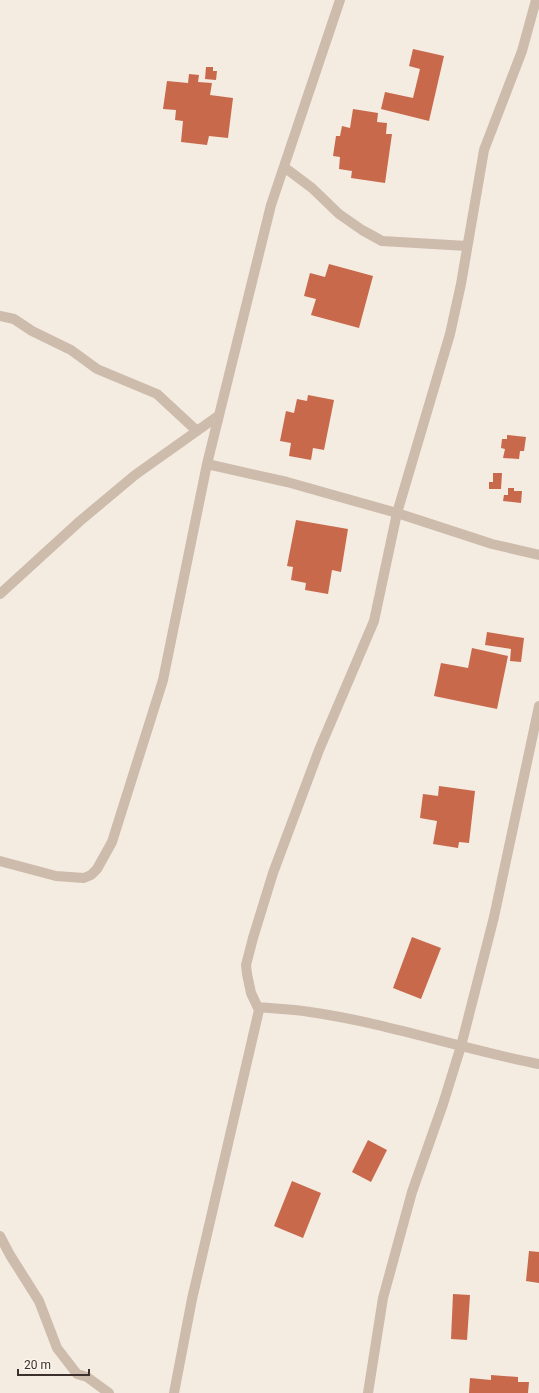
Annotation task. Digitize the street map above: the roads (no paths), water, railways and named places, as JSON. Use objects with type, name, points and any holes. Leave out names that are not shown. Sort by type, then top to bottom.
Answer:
[{"type":"street","points":[[0,861],[56,876],[76,878],[90,875],[102,862],[115,834],[163,680],[207,464],[267,220],[340,0]]},
{"type":"street","points":[[174,1393],[192,1300],[256,1027],[258,1007],[251,993],[246,974],[246,965],[253,938],[273,873],[319,750],[374,621],[397,513],[450,334],[461,284],[484,150],[522,51],[536,0]]},
{"type":"street","points":[[284,167],[312,188],[339,214],[362,230],[382,241],[467,246]]},
{"type":"street","points":[[0,316],[14,319],[32,331],[71,350],[97,369],[157,394],[197,431]]},
{"type":"street","points":[[0,594],[80,521],[129,480],[218,416]]},
{"type":"street","points":[[207,464],[287,482],[397,513],[492,544],[539,555]]},
{"type":"street","points":[[368,1393],[383,1298],[412,1192],[443,1104],[461,1046],[494,917],[539,706]]},
{"type":"street","points":[[258,1007],[310,1012],[406,1032],[539,1064]]},
{"type":"street","points":[[0,1236],[10,1255],[39,1301],[57,1348],[77,1374],[88,1377],[109,1393]]},
{"type":"street","points":[[94,1382],[95,1393]]}]
